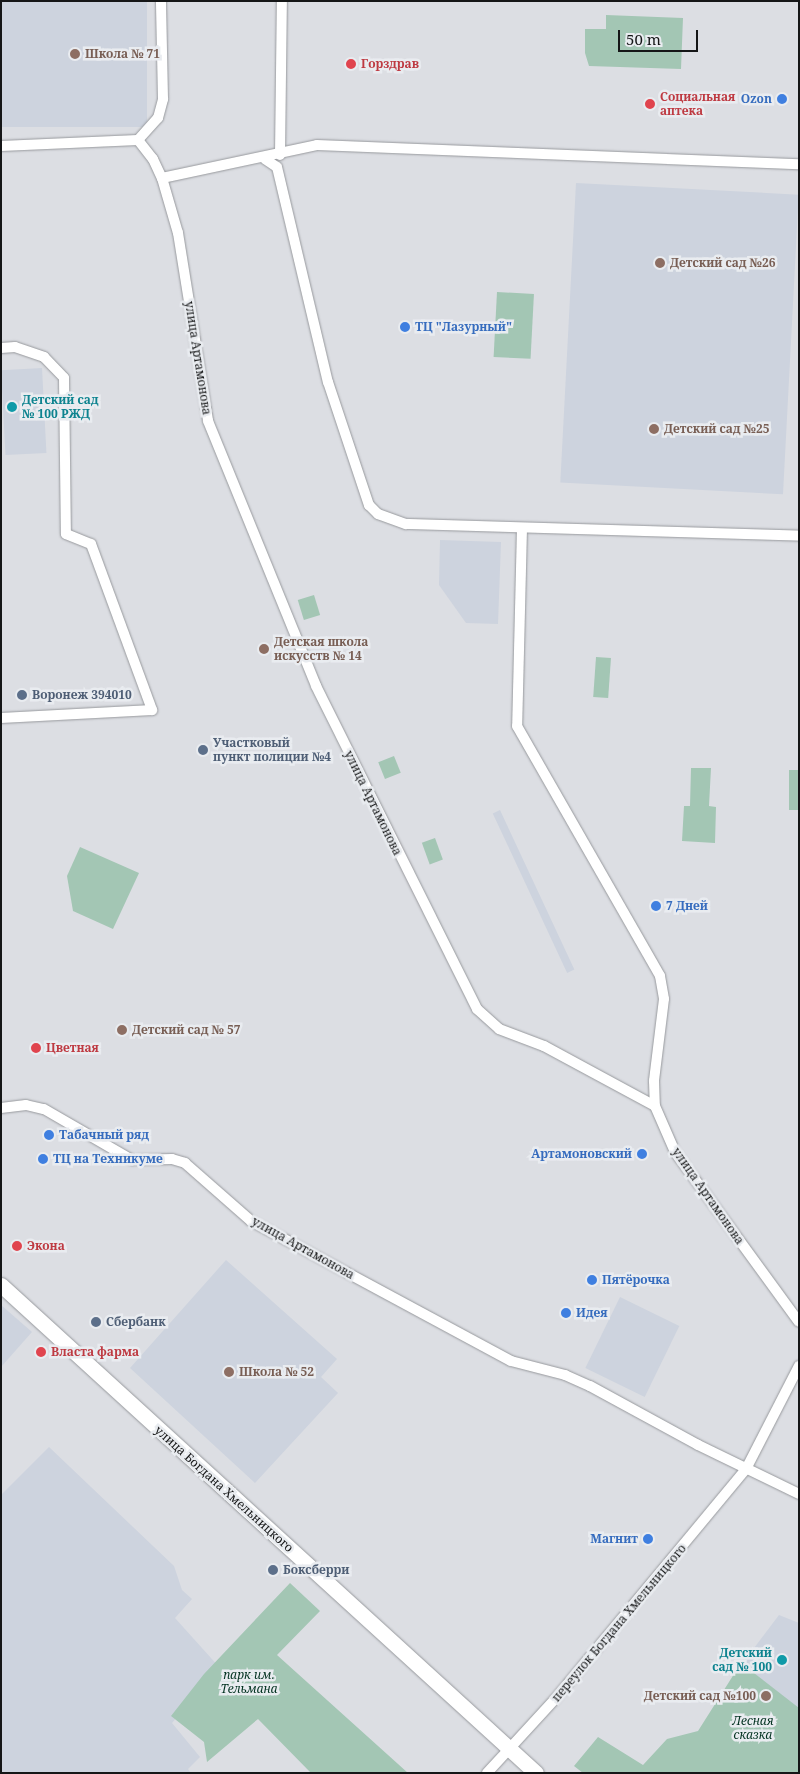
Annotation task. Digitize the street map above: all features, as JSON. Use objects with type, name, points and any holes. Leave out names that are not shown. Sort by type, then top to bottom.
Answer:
[{"type":"main road","name":"улица Богдана Хмельницкого","points":[[1,1285],[536,1773]]},
{"type":"street","points":[[1,146],[138,140],[158,118],[163,99],[161,1]]},
{"type":"street","points":[[280,155],[282,1]]},
{"type":"street","name":"улица Артамонова","points":[[138,140],[162,178],[178,233],[208,421],[316,686],[477,1009],[499,1029],[544,1046],[655,1106],[675,1152],[799,1322]]},
{"type":"street","points":[[162,178],[265,159],[298,147],[318,146],[799,164]]},
{"type":"street","points":[[265,159],[277,166],[328,382],[369,505],[378,514],[406,524],[799,536]]},
{"type":"street","points":[[1,348],[15,347],[44,357],[64,378],[66,534],[91,544],[152,710],[1,718]]},
{"type":"street","points":[[522,528],[517,726],[660,976],[664,999],[654,1081],[655,1106]]},
{"type":"street","name":"улица Артамонова","points":[[1,1108],[26,1105],[44,1109],[132,1160],[172,1159],[185,1163],[251,1221],[511,1361],[565,1375],[590,1386],[746,1469],[799,1494]]},
{"type":"street","points":[[746,1469],[799,1366]]},
{"type":"street","name":"переулок Богдана Хмельницкого","points":[[488,1773],[511,1750],[746,1469]]},
{"type":"shaded area","name":"Школа № 71","points":[[1,1],[147,1],[147,127],[1,127]]},
{"type":"shaded area","points":[[576,183],[799,195],[783,494],[560,483]]},
{"type":"shaded area","points":[[42,368],[46,453],[6,455],[1,370]]},
{"type":"shaded area","points":[[440,540],[501,542],[498,624],[466,623],[439,585]]},
{"type":"shaded area","points":[[500,810],[574,970],[567,973],[493,813]]},
{"type":"shaded area","name":"Школа № 52","points":[[226,1260],[337,1359],[321,1377],[338,1393],[255,1483],[130,1368]]},
{"type":"shaded area","points":[[620,1297],[679,1326],[645,1397],[585,1368]]},
{"type":"shaded area","points":[[1,1305],[32,1332],[1,1367]]},
{"type":"shaded area","points":[[49,1447],[174,1566],[182,1590],[192,1599],[175,1618],[220,1668],[172,1723],[200,1757],[188,1769],[191,1773],[1,1773],[1,1495]]},
{"type":"shaded area","points":[[779,1615],[799,1623],[799,1754],[744,1682],[745,1660]]},
{"type":"green space","points":[[606,15],[683,18],[681,69],[589,66],[585,53],[585,29],[606,29]]},
{"type":"green space","points":[[497,292],[534,294],[531,359],[494,357]]},
{"type":"green space","points":[[314,595],[320,615],[304,620],[298,600]]},
{"type":"green space","points":[[596,657],[611,658],[608,698],[593,697]]},
{"type":"green space","points":[[394,756],[401,773],[385,779],[378,762]]},
{"type":"green space","points":[[691,768],[711,768],[709,806],[716,807],[715,843],[682,841],[684,806],[690,806]]},
{"type":"green space","points":[[789,770],[799,770],[799,810],[789,810]]},
{"type":"green space","points":[[435,838],[443,860],[430,864],[422,843]]},
{"type":"green space","points":[[80,847],[139,873],[113,929],[73,911],[67,876]]},
{"type":"green space","name":"парк им. Тельмана","points":[[290,1583],[320,1611],[277,1655],[408,1773],[311,1773],[258,1719],[207,1762],[204,1742],[171,1716],[204,1674]]},
{"type":"green space","name":"Лесная сказка","points":[[741,1663],[799,1708],[799,1773],[583,1773],[574,1766],[598,1737],[643,1765],[667,1739],[698,1731]]},
{"type":"place","name":"Школа № 71","points":[[75,54]]},
{"type":"place","name":"Горздрав","points":[[351,64]]},
{"type":"place","name":"Ozon","points":[[782,99]]},
{"type":"place","name":"Социальная аптека","points":[[650,104]]},
{"type":"place","name":"Детский сад №26","points":[[660,263]]},
{"type":"place","name":"ТЦ \"Лазурный\"","points":[[405,327]]},
{"type":"place","name":"Детский сад № 100 РЖД","points":[[12,407]]},
{"type":"place","name":"Детский сад №25","points":[[654,429]]},
{"type":"place","name":"Детская школа искусств № 14","points":[[264,649]]},
{"type":"place","name":"Воронеж 394010","points":[[22,695]]},
{"type":"place","name":"Участковый пункт полиции №4","points":[[203,750]]},
{"type":"place","name":"7 Дней","points":[[656,906]]},
{"type":"place","name":"Детский сад № 57","points":[[122,1030]]},
{"type":"place","name":"Цветная","points":[[36,1048]]},
{"type":"place","name":"Табачный ряд","points":[[49,1135]]},
{"type":"place","name":"Артамоновский","points":[[642,1154]]},
{"type":"place","name":"ТЦ на Техникуме","points":[[43,1159]]},
{"type":"place","name":"Экона","points":[[17,1246]]},
{"type":"place","name":"Пятёрочка","points":[[592,1280]]},
{"type":"place","name":"Идея","points":[[566,1313]]},
{"type":"place","name":"Сбербанк","points":[[96,1322]]},
{"type":"place","name":"Власта фарма","points":[[41,1352]]},
{"type":"place","name":"Школа № 52","points":[[229,1372]]},
{"type":"place","name":"Магнит","points":[[648,1539]]},
{"type":"place","name":"Боксберри","points":[[273,1570]]},
{"type":"place","name":"Детский сад № 100","points":[[782,1660]]},
{"type":"place","name":"Детский сад №100","points":[[766,1696]]}]
